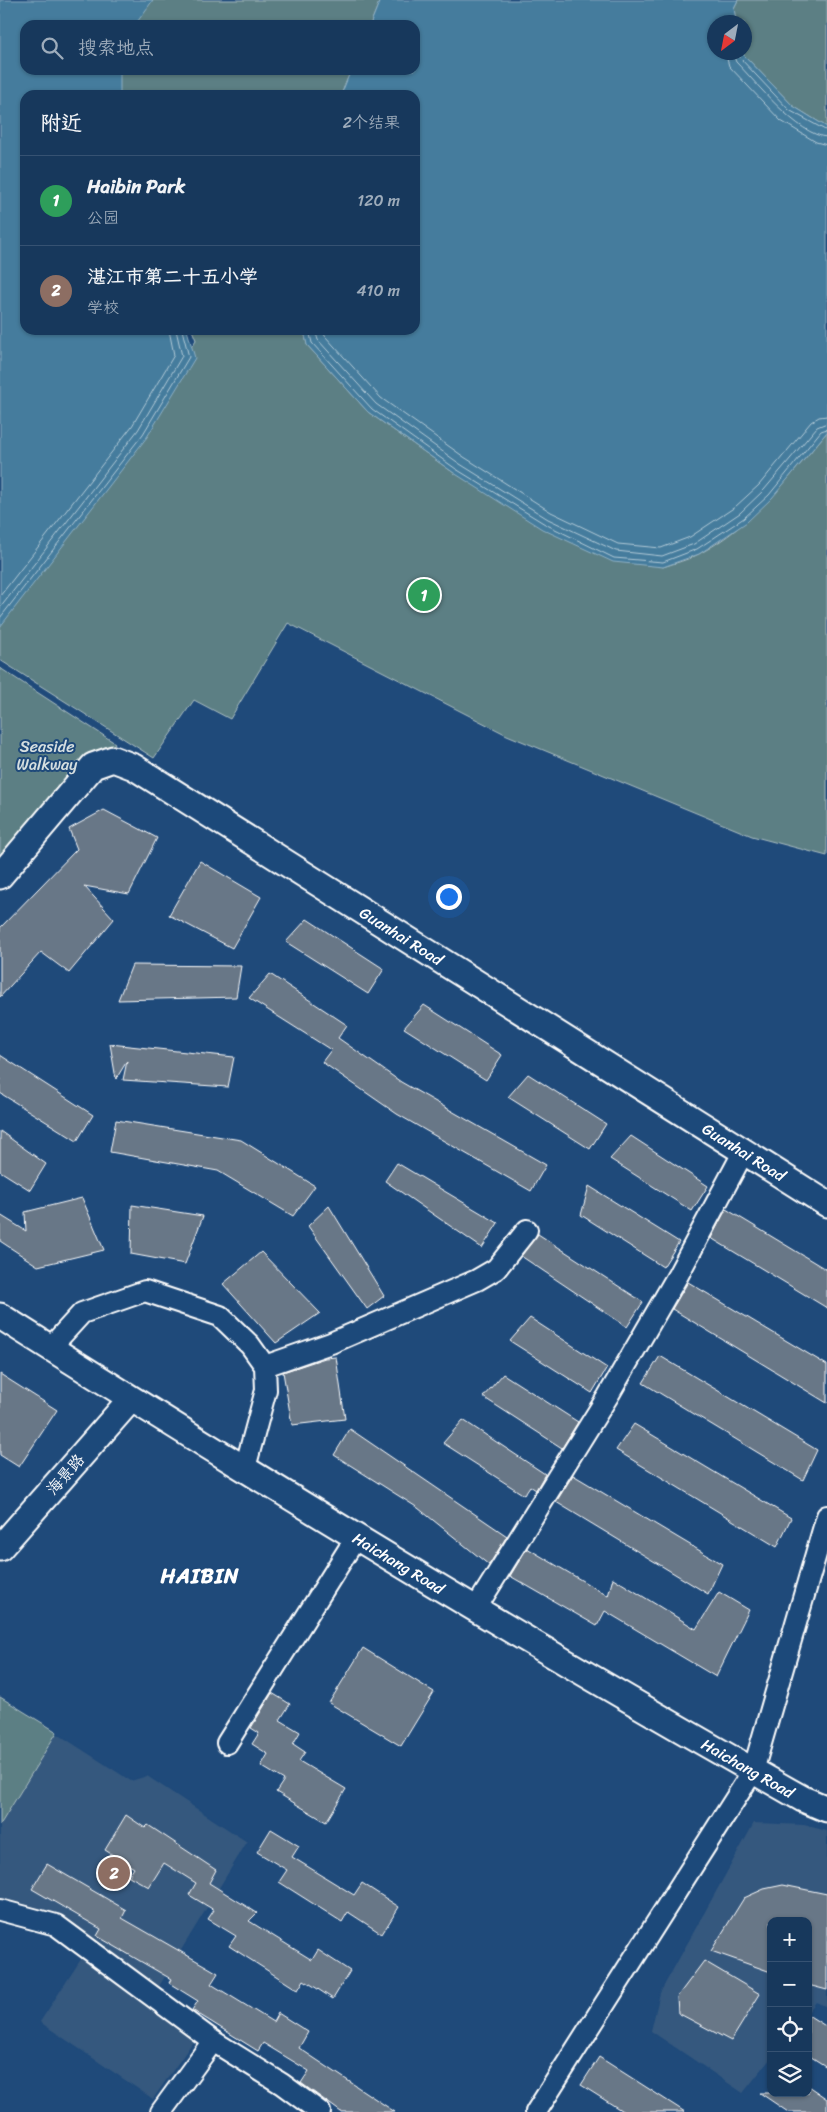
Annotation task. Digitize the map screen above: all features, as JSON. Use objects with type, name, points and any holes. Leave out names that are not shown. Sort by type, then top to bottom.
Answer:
[{"type":"street","name":"Guanhai Road","points":[[0,876],[93,766],[113,759],[134,767],[827,1204]]},
{"type":"street","points":[[476,1608],[612,1388],[678,1275],[744,1151]]},
{"type":"street","points":[[265,1366],[331,1343],[477,1280],[496,1269],[527,1230]]},
{"type":"street","points":[[50,1348],[82,1313],[145,1291],[220,1316],[250,1345],[265,1366],[266,1390],[245,1468]]},
{"type":"street","name":"Haichang Road","points":[[0,1316],[131,1399],[639,1706],[753,1771],[815,1798],[827,1809]]},
{"type":"street","name":"海景路","points":[[0,1548],[131,1399]]},
{"type":"street","points":[[536,2112],[753,1771],[827,1516]]},
{"type":"street","points":[[227,1743],[357,1536]]},
{"type":"street","points":[[2,1915],[56,1925],[213,2040],[282,2084],[320,2112]]},
{"type":"street","points":[[161,2112],[213,2040]]},
{"type":"shaded area","points":[[0,1697],[131,1781],[147,1776],[247,1842],[147,2006],[195,2039],[153,2099],[40,2022],[91,1944],[0,1903]]},
{"type":"shaded area","points":[[754,1823],[804,1825],[827,1831],[827,2007],[816,2002],[812,2007],[812,1917],[767,1917],[767,2063],[743,2093],[651,2031],[660,1993]]},
{"type":"green space","points":[[139,0],[380,0],[372,20],[126,20]]},
{"type":"green space","points":[[738,0],[827,0],[827,127],[793,106],[749,60],[752,60],[752,15],[735,15],[734,8]]},
{"type":"green space","points":[[113,75],[349,75],[343,90],[110,90]]},
{"type":"green space","points":[[194,335],[305,335],[307,345],[368,412],[454,473],[663,567],[699,554],[736,529],[769,499],[827,432],[827,856],[752,836],[507,735],[288,623],[230,719],[194,700],[154,758],[0,660],[0,626],[196,340]]},
{"type":"green space","name":"Seaside Walkway","points":[[0,668],[115,743],[94,773],[0,880]]},
{"type":"green space","points":[[0,1697],[57,1732],[0,1825]]},
{"type":"water","points":[[0,0],[153,0],[139,20],[20,20],[20,75],[120,75],[120,90],[20,90],[20,335],[188,335],[195,358],[147,437],[0,627]]},
{"type":"water","points":[[380,0],[738,0],[734,8],[735,15],[707,15],[707,60],[749,60],[793,106],[827,127],[827,432],[772,498],[747,522],[699,554],[663,567],[613,562],[542,529],[454,473],[368,412],[307,345],[305,335],[420,335],[420,90],[343,90],[349,75],[420,75],[420,20],[372,20]]},
{"type":"building","points":[[104,810],[157,838],[129,894],[84,886],[114,919],[69,973],[41,952],[0,997],[0,928],[77,849],[69,829]]},
{"type":"building","points":[[200,861],[261,897],[232,948],[169,915]]},
{"type":"building","points":[[307,919],[384,969],[368,994],[286,942]]},
{"type":"building","points":[[132,965],[241,966],[236,997],[118,1000]]},
{"type":"building","points":[[270,974],[347,1025],[338,1038],[401,1082],[546,1165],[531,1191],[397,1114],[322,1062],[331,1050],[249,998]]},
{"type":"building","points":[[424,1005],[502,1055],[486,1080],[404,1028]]},
{"type":"building","points":[[110,1044],[234,1057],[228,1087],[123,1080],[127,1061],[116,1079]]},
{"type":"building","points":[[0,1055],[93,1115],[77,1141],[0,1093]]},
{"type":"building","points":[[528,1074],[606,1124],[590,1149],[508,1097]]},
{"type":"building","points":[[116,1120],[241,1140],[315,1186],[293,1216],[218,1171],[110,1152]]},
{"type":"building","points":[[0,1131],[46,1164],[30,1190],[0,1171]]},
{"type":"building","points":[[631,1136],[708,1186],[692,1211],[610,1159]]},
{"type":"building","points":[[397,1163],[498,1223],[482,1248],[385,1181]]},
{"type":"building","points":[[589,1186],[679,1242],[663,1267],[581,1215]]},
{"type":"building","points":[[82,1198],[104,1250],[38,1266],[0,1241],[0,1215],[26,1231],[25,1212]]},
{"type":"building","points":[[132,1205],[203,1216],[185,1264],[131,1254]]},
{"type":"building","points":[[329,1206],[384,1296],[367,1309],[308,1226]]},
{"type":"building","points":[[726,1209],[827,1270],[827,1308],[711,1238]]},
{"type":"building","points":[[538,1234],[643,1302],[627,1327],[521,1256]]},
{"type":"building","points":[[261,1252],[320,1313],[276,1343],[223,1284]]},
{"type":"building","points":[[688,1282],[827,1365],[827,1403],[672,1309]]},
{"type":"building","points":[[530,1318],[607,1368],[592,1393],[510,1341]]},
{"type":"building","points":[[660,1356],[817,1450],[803,1480],[643,1383]]},
{"type":"building","points":[[336,1357],[345,1419],[292,1425],[283,1372],[325,1358]]},
{"type":"building","points":[[0,1374],[57,1410],[19,1467],[0,1455]]},
{"type":"building","points":[[503,1374],[578,1422],[562,1448],[483,1397]]},
{"type":"building","points":[[463,1420],[545,1474],[536,1490],[530,1486],[524,1495],[443,1443]]},
{"type":"building","points":[[634,1424],[791,1518],[777,1547],[616,1450]]},
{"type":"building","points":[[350,1429],[507,1536],[489,1565],[418,1508],[334,1455]]},
{"type":"building","points":[[573,1475],[722,1564],[708,1594],[556,1502]]},
{"type":"building","points":[[527,1548],[608,1596],[613,1578],[696,1629],[719,1592],[749,1610],[716,1677],[605,1611],[597,1626],[510,1576]]},
{"type":"building","points":[[363,1648],[434,1692],[401,1746],[329,1703]]},
{"type":"building","points":[[272,1693],[290,1704],[280,1720],[300,1732],[293,1744],[305,1752],[299,1761],[346,1789],[326,1822],[276,1792],[284,1780],[261,1766],[268,1754],[252,1744],[259,1733],[251,1728]]},
{"type":"building","points":[[126,1815],[145,1828],[148,1825],[216,1870],[209,1883],[257,1913],[249,1921],[312,1960],[318,1950],[350,1971],[333,1999],[304,1980],[298,1990],[229,1946],[236,1936],[208,1919],[214,1910],[189,1895],[196,1883],[164,1863],[149,1887],[129,1876],[134,1868],[105,1850]]},
{"type":"building","points":[[271,1829],[299,1846],[292,1857],[354,1895],[362,1883],[399,1907],[382,1934],[348,1912],[342,1922],[279,1882],[287,1870],[257,1852]]},
{"type":"building","points":[[47,1864],[126,1910],[122,1918],[218,1973],[211,1984],[273,2022],[278,2013],[308,2032],[299,2048],[395,2112],[341,2112],[301,2083],[309,2071],[263,2043],[258,2051],[192,2010],[198,2001],[169,1983],[171,1979],[97,1936],[101,1929],[32,1889]]},
{"type":"building","points":[[783,1885],[827,1894],[827,1990],[812,1986],[812,1917],[767,1917],[767,1971],[711,1951],[744,1898],[764,1889]]},
{"type":"building","points":[[704,1961],[760,1994],[731,2041],[678,2013],[677,1997]]},
{"type":"building","points":[[812,2018],[827,2027],[827,2067],[812,2058]]},
{"type":"building","points":[[599,2057],[685,2112],[624,2112],[581,2085]]},
{"type":"building","points":[[812,2089],[827,2099],[827,2112],[788,2112],[760,2093],[767,2093],[767,2097],[812,2097]]},
{"type":"place","name":"Haibin Park","points":[[424,595]]},
{"type":"place","name":"湛江市第二十五小学","points":[[114,1873]]},
{"type":"district","name":"HAIBIN","points":[[200,1576]]}]
